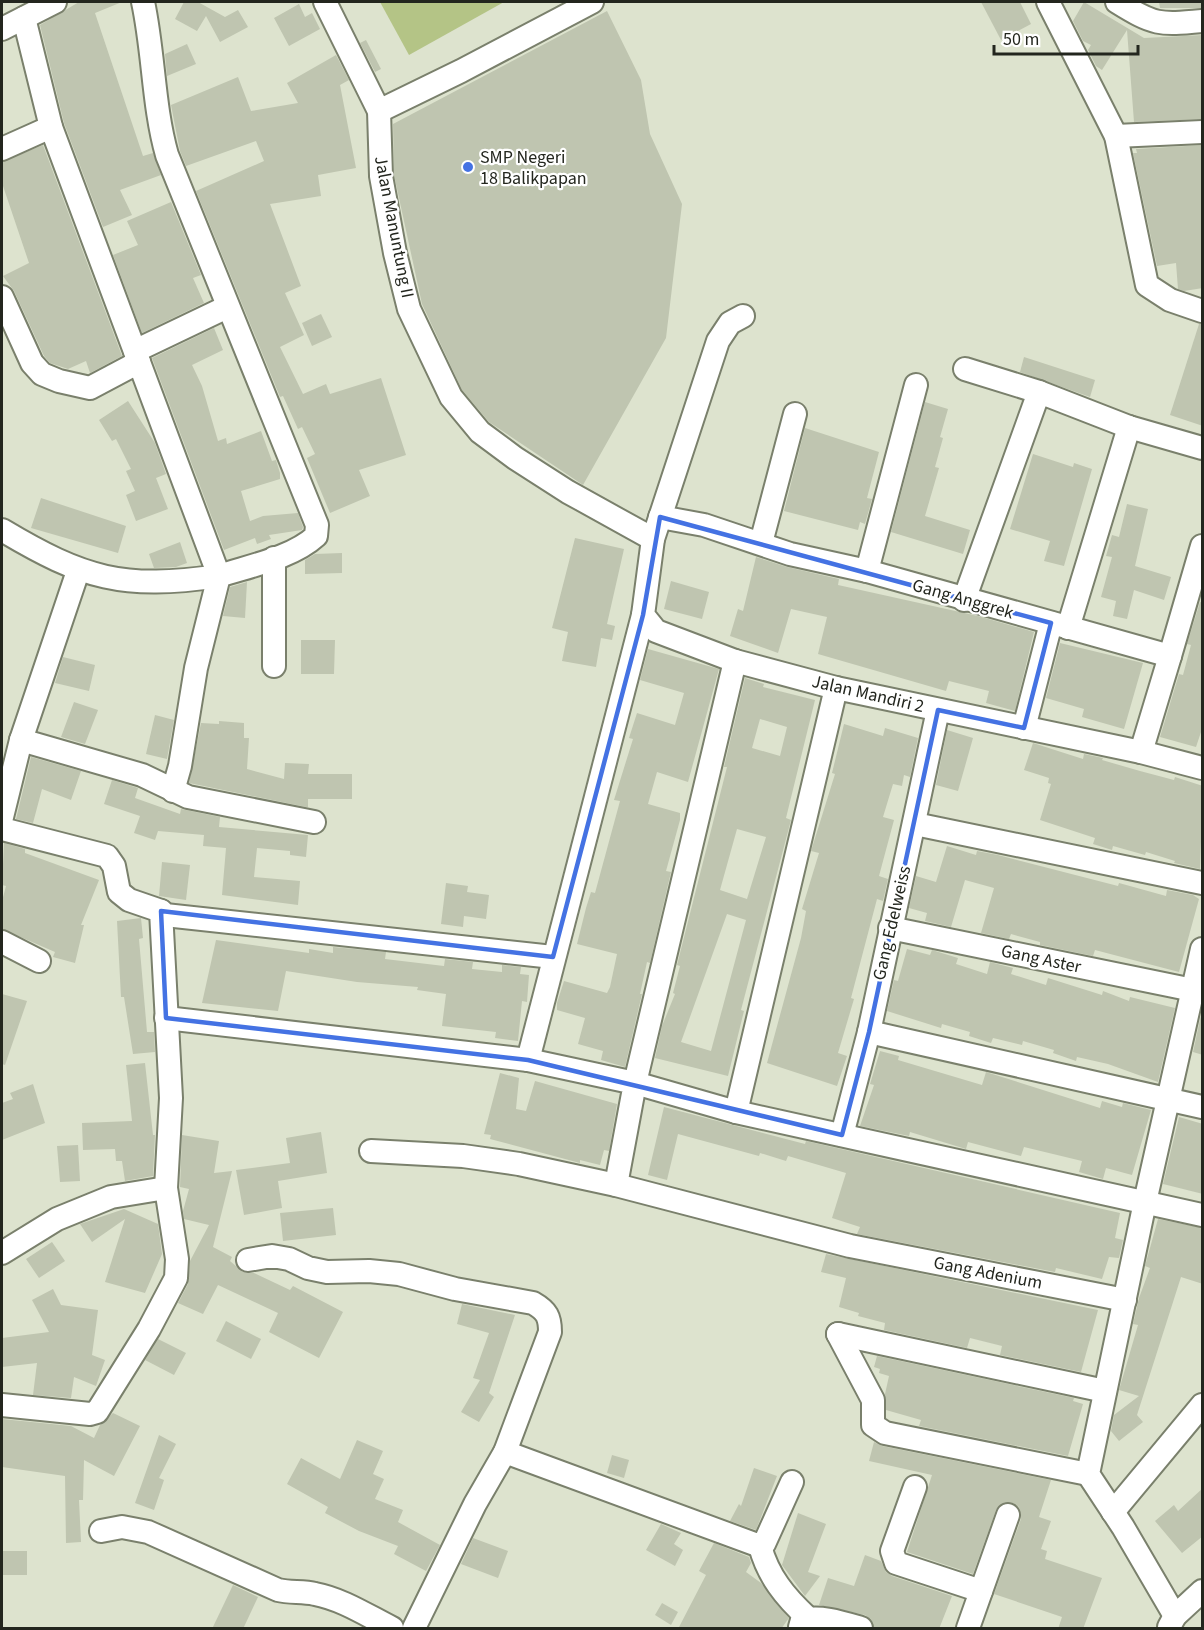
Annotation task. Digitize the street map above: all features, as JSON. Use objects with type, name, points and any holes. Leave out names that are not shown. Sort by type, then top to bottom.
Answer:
[{"type":"street","points":[[2,29],[55,2]]},
{"type":"street","points":[[2,530],[78,571],[127,581],[149,582],[219,576],[274,558],[310,542],[316,536],[317,525],[167,155],[157,122],[155,67],[143,2]]},
{"type":"street","points":[[324,2],[379,111],[592,2]]},
{"type":"street","points":[[1048,2],[1116,136],[1147,285],[1170,300],[1203,311]]},
{"type":"street","points":[[1117,2],[1147,21],[1162,25],[1203,21]]},
{"type":"street","points":[[24,18],[51,127],[219,576],[196,668],[180,766],[173,791]]},
{"type":"street","name":"Jalan Manuntung II","points":[[379,111],[381,176],[395,253],[410,309],[451,397],[480,432],[515,458],[568,492],[653,539]]},
{"type":"street","points":[[2,149],[51,127]]},
{"type":"street","points":[[1116,136],[1203,132]]},
{"type":"street","points":[[2,297],[32,363],[42,374],[59,381],[90,388],[137,356],[227,307]]},
{"type":"street","points":[[528,1060],[643,615],[653,539],[718,341],[730,323],[743,316]]},
{"type":"street","points":[[965,369],[1039,392],[1129,427],[1203,448]]},
{"type":"street","points":[[867,571],[916,385]]},
{"type":"street","points":[[964,600],[1039,392]]},
{"type":"street","points":[[761,543],[795,414]]},
{"type":"street","points":[[1024,728],[1129,427]]},
{"type":"street","name":"Gang Anggrek","points":[[660,517],[704,525],[790,554],[867,571],[1170,656]]},
{"type":"street","points":[[1141,752],[1203,546]]},
{"type":"street","points":[[274,558],[274,666]]},
{"type":"street","points":[[2,818],[21,740],[78,571]]},
{"type":"street","name":"Jalan Mandiri 2","points":[[643,615],[656,631],[735,661],[836,688],[1141,752],[1203,768]]},
{"type":"street","points":[[616,1185],[635,1083],[735,661]]},
{"type":"street","points":[[736,1112],[836,688]]},
{"type":"street","name":"Gang Edelweiss","points":[[842,1135],[869,1032],[938,710]]},
{"type":"street","points":[[21,740],[142,775],[188,797],[314,822]]},
{"type":"street","points":[[915,824],[1203,883]]},
{"type":"street","points":[[2,829],[107,856],[114,866],[119,892],[129,900],[161,911],[165,915],[554,957]]},
{"type":"street","points":[[2,1405],[90,1414],[102,1407],[165,1301],[176,1278],[177,1259],[166,1188],[171,1098],[161,911]]},
{"type":"street","name":"Gang Aster","points":[[890,928],[1193,990]]},
{"type":"street","points":[[2,942],[39,961]]},
{"type":"street","points":[[1203,949],[1145,1202],[1088,1474],[1113,1512],[1172,1622],[1203,1591]]},
{"type":"street","points":[[166,1017],[528,1060],[635,1083],[736,1112],[1203,1215]]},
{"type":"street","points":[[869,1032],[1203,1107]]},
{"type":"street","name":"Gang Adenium","points":[[371,1151],[463,1156],[519,1164],[616,1185],[850,1246],[1125,1300]]},
{"type":"street","points":[[2,1253],[57,1218],[111,1197],[166,1188]]},
{"type":"street","points":[[248,1260],[272,1256],[327,1272],[369,1271],[399,1274],[455,1289],[533,1303],[544,1309],[550,1319],[550,1332],[505,1452],[475,1504],[414,1629]]},
{"type":"street","points":[[1088,1474],[885,1433],[873,1425],[873,1400],[838,1334],[1105,1391]]},
{"type":"street","points":[[1113,1512],[1203,1405]]},
{"type":"street","points":[[505,1452],[760,1546]]},
{"type":"street","points":[[760,1546],[764,1544],[792,1482]]},
{"type":"street","points":[[915,1487],[892,1551],[892,1557],[896,1563],[981,1591]]},
{"type":"street","points":[[968,1629],[1008,1515]]},
{"type":"street","points":[[101,1531],[122,1527],[148,1532],[278,1590],[312,1593],[330,1598],[392,1629]]},
{"type":"street","points":[[760,1546],[766,1567],[801,1624],[840,1622],[861,1629]]},
{"type":"highlighted area","points":[[660,517],[1051,623],[1024,728],[938,710],[869,1032],[842,1135],[528,1060],[166,1018],[161,911],[553,957],[643,615]]},
{"type":"green space","points":[[380,2],[504,2],[409,55]]},
{"type":"building","points":[[79,2],[122,2],[95,13],[143,156],[153,153],[161,175],[120,190],[132,215],[103,227],[64,123],[40,25]]},
{"type":"building","points":[[184,2],[198,2],[225,17],[238,10],[248,27],[220,42],[206,16],[197,31],[175,19]]},
{"type":"building","points":[[981,2],[1020,2],[1031,24],[1001,40]]},
{"type":"building","points":[[1084,2],[1144,38],[1203,35],[1203,119],[1134,122],[1127,30],[1102,70],[1096,66],[1088,50],[1091,45],[1083,41],[1073,21]]},
{"type":"building","points":[[1159,2],[1203,2],[1203,8],[1160,8]]},
{"type":"building","points":[[299,4],[305,17],[312,13],[320,29],[289,46],[274,18]]},
{"type":"building","name":"SMP Negeri 18 Balikpapan","points":[[607,11],[641,80],[650,134],[682,204],[666,338],[583,485],[489,422],[462,390],[422,304],[394,175],[393,124]]},
{"type":"building","points":[[366,40],[381,69],[375,72],[360,43]]},
{"type":"building","points":[[187,44],[196,64],[167,76],[165,54]]},
{"type":"building","points":[[336,55],[349,80],[340,85],[356,168],[318,175],[321,196],[270,204],[301,286],[285,293],[304,335],[280,347],[303,394],[326,384],[330,394],[381,378],[406,455],[359,470],[370,496],[330,513],[307,458],[315,454],[302,427],[298,429],[283,396],[280,397],[196,191],[264,161],[256,141],[186,166],[180,151],[171,105],[238,77],[251,111],[298,103],[287,83]]},
{"type":"building","points":[[43,145],[122,356],[90,373],[86,361],[68,369],[50,363],[44,356],[14,291],[3,276],[29,263],[2,183],[2,162]]},
{"type":"building","points":[[1203,145],[1203,288],[1184,291],[1178,289],[1176,263],[1157,266],[1133,153],[1137,153],[1136,149]]},
{"type":"building","points":[[171,202],[201,275],[193,278],[204,303],[142,333],[113,255],[138,245],[127,221]]},
{"type":"building","points":[[321,314],[332,337],[312,346],[302,323]]},
{"type":"building","points":[[1199,324],[1203,324],[1203,426],[1170,415]]},
{"type":"building","points":[[214,328],[223,350],[192,365],[202,386],[218,441],[226,438],[227,444],[261,431],[272,461],[276,460],[280,473],[280,479],[241,491],[250,521],[263,516],[298,513],[303,527],[302,530],[269,535],[271,539],[257,544],[255,538],[224,550],[152,358]]},
{"type":"building","points":[[1024,357],[1095,380],[1090,397],[1020,372]]},
{"type":"building","points":[[128,401],[155,443],[166,474],[156,478],[168,509],[136,521],[126,495],[135,491],[126,471],[131,469],[116,439],[112,441],[99,420]]},
{"type":"building","points":[[925,402],[948,409],[935,467],[939,468],[925,516],[970,530],[963,554],[891,532]]},
{"type":"building","points":[[805,428],[879,452],[867,498],[872,499],[865,524],[860,522],[858,530],[784,511]]},
{"type":"building","points":[[1033,454],[1073,467],[1074,463],[1092,469],[1064,566],[1044,561],[1050,541],[1010,529]]},
{"type":"building","points":[[41,498],[126,526],[118,553],[31,528]]},
{"type":"building","points":[[1127,504],[1148,509],[1135,566],[1171,577],[1164,600],[1134,590],[1127,619],[1113,616],[1116,601],[1101,597],[1112,557],[1106,556],[1112,535],[1119,537]]},
{"type":"building","points":[[575,538],[624,549],[607,624],[615,626],[612,640],[601,638],[596,667],[562,661],[568,632],[552,628]]},
{"type":"building","points":[[180,542],[187,563],[176,567],[154,568],[149,554]]},
{"type":"building","points":[[342,553],[342,573],[305,574],[305,560],[315,554]]},
{"type":"building","points":[[756,557],[839,579],[838,585],[978,616],[1034,632],[1015,711],[986,703],[989,691],[949,681],[946,691],[818,654],[827,617],[791,609],[778,653],[730,636],[738,609],[743,611]]},
{"type":"building","points":[[671,581],[709,592],[702,619],[664,609]]},
{"type":"building","points":[[247,582],[245,618],[223,616],[230,587]]},
{"type":"building","points":[[1200,602],[1203,603],[1203,726],[1196,747],[1160,737],[1179,674],[1183,675],[1191,645],[1187,644]]},
{"type":"building","points":[[301,640],[335,640],[334,674],[301,674]]},
{"type":"building","points":[[1060,643],[1143,663],[1124,729],[1082,717],[1084,709],[1046,698]]},
{"type":"building","points":[[648,649],[719,669],[688,782],[657,772],[648,804],[680,813],[680,820],[666,871],[671,872],[650,963],[647,962],[625,1067],[601,1060],[603,1051],[578,1044],[585,1018],[557,1010],[557,1003],[564,981],[607,993],[610,987],[617,954],[577,944],[586,908],[591,892],[595,893],[620,801],[614,800],[633,739],[629,738],[637,713],[675,725],[684,693],[640,680]]},
{"type":"building","points":[[63,657],[95,665],[89,691],[55,683]]},
{"type":"building","points":[[745,678],[764,684],[763,687],[815,700],[786,818],[791,820],[741,1010],[744,1011],[728,1076],[655,1058],[662,1026],[675,994],[673,993],[680,966],[677,965],[727,767],[724,767]],"holes":[[[760,719],[787,727],[780,756],[752,748]],[[737,829],[766,837],[747,899],[720,890]],[[727,914],[746,920],[711,1051],[681,1042]]]},
{"type":"building","points":[[74,702],[98,710],[85,744],[61,737]]},
{"type":"building","points":[[155,715],[174,720],[167,759],[146,754]]},
{"type":"building","points":[[219,721],[244,723],[244,738],[249,738],[247,769],[284,779],[285,763],[309,764],[308,774],[352,774],[352,799],[308,799],[308,807],[306,807],[189,783],[201,723],[219,724]]},
{"type":"building","points":[[844,724],[883,736],[885,728],[918,738],[910,777],[904,775],[902,786],[893,784],[883,817],[894,820],[879,876],[888,879],[883,901],[877,899],[851,998],[854,999],[838,1053],[847,1056],[837,1086],[767,1063],[801,938],[806,911],[802,909],[819,853],[811,851],[835,774],[832,773]]},
{"type":"building","points":[[947,730],[973,738],[958,791],[936,785]]},
{"type":"building","points":[[1033,743],[1083,759],[1084,754],[1103,758],[1102,760],[1140,771],[1174,780],[1175,777],[1203,786],[1200,869],[1174,863],[1175,861],[1146,852],[1145,855],[1113,846],[1112,850],[1093,844],[1095,838],[1040,820],[1051,784],[1048,783],[1049,778],[1024,770]]},
{"type":"building","points":[[31,757],[81,771],[71,800],[42,789],[33,823],[16,819]]},
{"type":"building","points":[[112,780],[138,788],[135,798],[180,814],[181,809],[220,817],[219,827],[308,835],[306,857],[290,855],[290,851],[257,848],[254,877],[300,881],[298,905],[222,895],[226,848],[203,846],[204,835],[158,831],[155,840],[134,833],[140,816],[104,804]]},
{"type":"building","points":[[4,843],[25,849],[25,853],[99,880],[81,925],[84,925],[75,963],[53,957],[55,952],[2,929],[2,901],[6,886],[2,885]]},
{"type":"building","points":[[947,846],[976,855],[977,851],[998,855],[1166,896],[1167,890],[1193,895],[1199,899],[1179,972],[1095,950],[1093,956],[1040,945],[1040,942],[1011,934],[1009,939],[981,933],[994,888],[965,880],[951,927],[925,921],[927,913],[909,908],[916,876],[936,882]]},
{"type":"building","points":[[162,862],[190,865],[186,900],[159,896]]},
{"type":"building","points":[[446,883],[468,886],[467,892],[489,895],[486,919],[464,916],[463,927],[441,924]]},
{"type":"building","points":[[141,918],[143,938],[139,939],[147,1032],[154,1032],[155,1052],[133,1054],[124,997],[121,997],[117,921]]},
{"type":"building","points":[[216,940],[309,953],[309,949],[333,953],[333,947],[386,952],[385,959],[444,966],[445,959],[473,962],[472,969],[502,972],[502,965],[521,967],[520,974],[529,975],[527,1002],[522,1001],[518,1041],[495,1038],[496,1032],[442,1026],[446,994],[417,990],[418,987],[357,982],[286,971],[278,1011],[202,1003]]},
{"type":"building","points":[[907,949],[930,955],[932,950],[958,958],[956,964],[987,974],[990,962],[1013,968],[1011,974],[1046,985],[1048,978],[1102,995],[1103,991],[1129,1001],[1130,997],[1175,1008],[1158,1082],[1108,1064],[1077,1057],[1076,1061],[1053,1053],[1054,1050],[1023,1041],[1022,1045],[993,1038],[991,1043],[969,1036],[970,1032],[942,1024],[941,1028],[887,1011],[894,980],[898,981]]},
{"type":"building","points":[[2,994],[27,1001],[5,1065],[2,1064]]},
{"type":"building","points":[[1201,1015],[1203,1015],[1203,1055],[1193,1052]]},
{"type":"building","points":[[880,1051],[899,1056],[898,1060],[982,1085],[986,1072],[1100,1108],[1102,1101],[1122,1107],[1123,1103],[1151,1110],[1132,1175],[1106,1168],[1103,1179],[1079,1172],[1082,1161],[1024,1147],[1021,1156],[968,1142],[966,1149],[910,1132],[909,1136],[860,1126],[874,1085],[870,1084]]},
{"type":"building","points":[[145,1063],[153,1135],[155,1135],[153,1176],[125,1181],[122,1161],[116,1161],[115,1149],[83,1150],[82,1123],[132,1121],[126,1065]]},
{"type":"building","points":[[500,1073],[519,1078],[516,1109],[526,1111],[535,1081],[617,1104],[609,1151],[604,1150],[600,1165],[580,1160],[580,1163],[490,1139],[491,1135],[484,1134]]},
{"type":"building","points":[[33,1084],[45,1123],[2,1140],[2,1103],[13,1099],[10,1093]]},
{"type":"building","points":[[664,1107],[805,1144],[806,1141],[1120,1213],[1115,1238],[1123,1240],[1119,1258],[1109,1257],[1102,1279],[1056,1268],[1055,1272],[857,1234],[860,1227],[832,1218],[846,1173],[788,1156],[786,1161],[760,1153],[759,1156],[678,1134],[667,1180],[648,1175]]},
{"type":"building","points":[[1179,1117],[1203,1124],[1203,1194],[1163,1184]]},
{"type":"building","points":[[321,1132],[327,1173],[278,1181],[282,1208],[244,1215],[236,1170],[290,1163],[286,1138]]},
{"type":"building","points":[[182,1135],[219,1141],[214,1173],[232,1171],[213,1247],[232,1257],[230,1261],[243,1272],[254,1273],[290,1290],[293,1286],[343,1312],[319,1358],[269,1332],[278,1313],[218,1285],[203,1314],[178,1303],[188,1284],[190,1261],[209,1225],[184,1219],[183,1211],[189,1189],[180,1187]]},
{"type":"building","points":[[78,1145],[80,1181],[60,1182],[57,1146]]},
{"type":"building","points":[[333,1208],[336,1235],[283,1241],[280,1213]]},
{"type":"building","points":[[124,1209],[158,1224],[162,1254],[145,1293],[105,1282],[125,1219],[92,1242],[80,1224]]},
{"type":"building","points":[[1158,1219],[1203,1228],[1203,1284],[1181,1277],[1137,1415],[1143,1422],[1119,1441],[1111,1431],[1114,1415],[1139,1396],[1119,1390],[1138,1325],[1133,1324],[1139,1298],[1150,1268],[1145,1266]]},
{"type":"building","points":[[52,1242],[65,1261],[39,1278],[26,1259]]},
{"type":"building","points":[[826,1254],[1098,1310],[1081,1372],[1000,1355],[1002,1346],[970,1338],[967,1348],[884,1330],[885,1323],[858,1316],[859,1313],[839,1307],[846,1278],[821,1272]]},
{"type":"building","points":[[53,1289],[61,1305],[98,1310],[92,1355],[105,1360],[96,1386],[74,1377],[71,1398],[33,1395],[37,1363],[2,1367],[2,1338],[49,1332],[32,1300]]},
{"type":"building","points":[[462,1304],[515,1315],[489,1393],[494,1397],[479,1422],[461,1412],[480,1380],[473,1378],[489,1333],[457,1324]]},
{"type":"building","points":[[226,1321],[261,1339],[251,1359],[216,1341]]},
{"type":"building","points":[[158,1339],[186,1353],[174,1375],[145,1360]]},
{"type":"building","points":[[877,1356],[1074,1398],[1073,1401],[1083,1404],[1068,1456],[919,1426],[921,1420],[886,1410],[885,1394],[889,1376],[879,1373],[880,1369],[874,1367]]},
{"type":"building","points":[[113,1413],[140,1426],[114,1476],[84,1460],[83,1500],[79,1500],[81,1542],[66,1543],[65,1476],[2,1467],[2,1419],[71,1426],[94,1438],[100,1425]]},
{"type":"building","points":[[159,1435],[176,1444],[159,1478],[164,1480],[154,1510],[135,1503]]},
{"type":"building","points":[[357,1440],[383,1451],[373,1474],[384,1479],[375,1499],[403,1510],[398,1522],[440,1545],[426,1571],[394,1554],[398,1546],[359,1531],[325,1513],[328,1507],[287,1484],[301,1458],[340,1479]]},
{"type":"building","points":[[874,1442],[882,1446],[1051,1480],[1039,1517],[1051,1521],[1041,1549],[1047,1551],[1045,1559],[1102,1578],[1083,1629],[1058,1629],[1062,1617],[994,1594],[1021,1519],[1019,1507],[1013,1503],[1005,1502],[996,1510],[973,1574],[907,1552],[932,1475],[869,1461]]},
{"type":"building","points":[[612,1455],[629,1460],[624,1478],[607,1473]]},
{"type":"building","points":[[754,1468],[777,1476],[756,1530],[730,1521],[739,1504],[741,1506]]},
{"type":"building","points":[[1203,1488],[1203,1536],[1182,1553],[1155,1521],[1174,1505],[1178,1511]]},
{"type":"building","points":[[798,1513],[826,1524],[808,1572],[820,1576],[805,1596],[782,1565]]},
{"type":"building","points":[[661,1524],[681,1533],[674,1544],[683,1550],[675,1566],[646,1550]]},
{"type":"building","points":[[473,1538],[508,1551],[498,1578],[461,1564]]},
{"type":"building","points":[[714,1543],[749,1557],[751,1563],[746,1572],[761,1583],[789,1618],[781,1629],[678,1629],[706,1575],[699,1571]]},
{"type":"building","points":[[2,1551],[27,1551],[27,1575],[2,1575]]},
{"type":"building","points":[[865,1555],[881,1561],[886,1572],[892,1576],[952,1596],[939,1629],[874,1629],[871,1619],[865,1615],[819,1605],[828,1578],[854,1586]]},
{"type":"building","points":[[233,1585],[258,1597],[243,1629],[212,1629]]},
{"type":"building","points":[[662,1603],[678,1612],[671,1625],[655,1615]]},
{"type":"place","name":"SMP Negeri 18 Balikpapan","points":[[468,167]]}]
